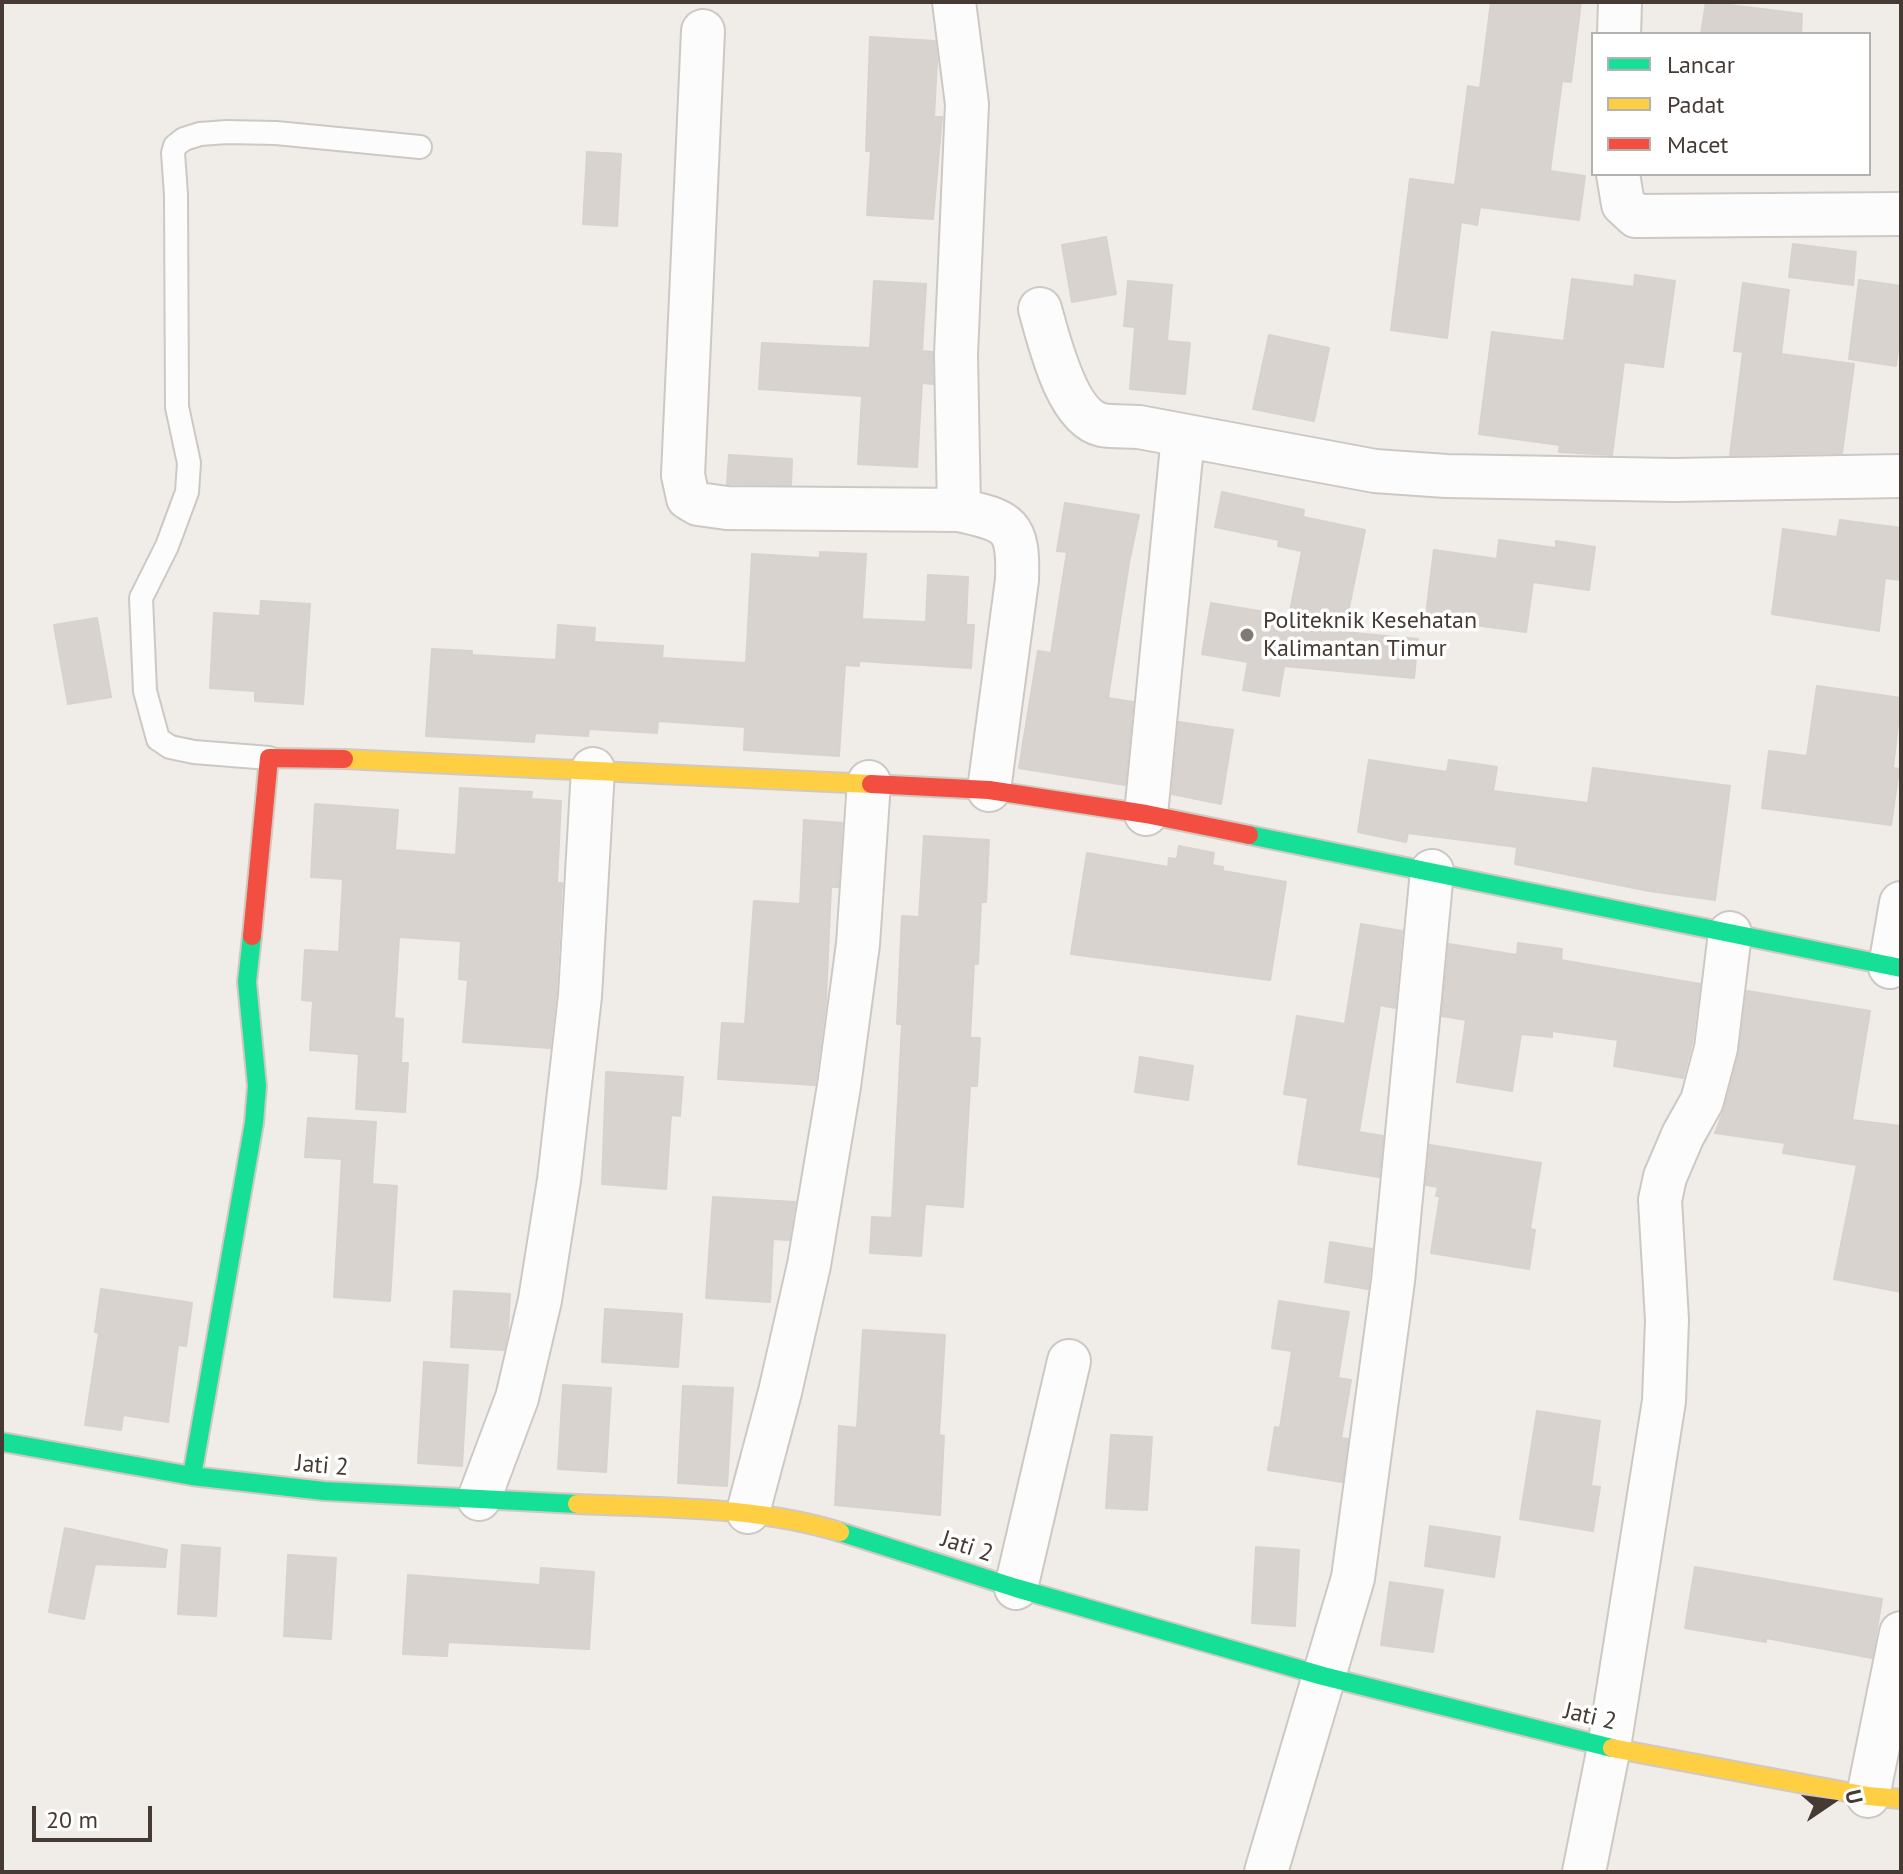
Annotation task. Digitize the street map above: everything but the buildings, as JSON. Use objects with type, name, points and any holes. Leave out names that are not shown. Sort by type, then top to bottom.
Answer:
[{"type":"street","points":[[954,2],[967,104],[956,354],[959,510]]},
{"type":"street","points":[[1619,32],[1620,2]]},
{"type":"street","points":[[703,31],[683,475],[688,498],[698,504],[727,508],[959,510],[991,517],[1002,523],[1015,537],[1017,580],[989,790]]},
{"type":"street","points":[[1618,176],[1623,204],[1636,216],[1901,214]]},
{"type":"street","points":[[1040,309],[1068,392],[1082,415],[1100,425],[1139,427],[1375,471],[1446,476],[1674,480],[1901,476]]},
{"type":"street","points":[[1146,814],[1183,436]]},
{"type":"street","points":[[192,1476],[254,1123],[257,1086],[247,982],[269,758],[378,759],[989,790],[1146,814],[1895,967],[1901,903]]},
{"type":"street","points":[[479,1499],[517,1398],[540,1300],[580,996],[593,769]]},
{"type":"street","points":[[748,1512],[809,1265],[839,1086],[858,944],[869,782]]},
{"type":"street","points":[[1266,1872],[1353,1578],[1393,1281],[1432,871]]},
{"type":"street","points":[[1584,1872],[1609,1747],[1664,1401],[1667,1320],[1660,1200],[1665,1177],[1702,1101],[1713,1061],[1730,933]]},
{"type":"street","points":[[1016,1588],[1069,1361]]},
{"type":"street","name":"Jati 2","points":[[2,1442],[192,1476],[324,1491],[748,1512],[804,1521],[1016,1588],[1323,1676],[1609,1747],[1885,1797]]},
{"type":"street","points":[[1885,1797],[1901,1633]]},
{"type":"lane","points":[[269,758],[170,747],[158,739],[145,691],[141,598],[167,546],[187,492],[189,463],[177,407],[173,153],[178,142],[184,139],[227,132],[276,133],[420,147]]},
{"type":"traffic: fast","points":[[1249,835],[1901,968]]},
{"type":"traffic: fast","points":[[192,1476],[254,1123],[257,1086],[247,982],[252,936]]},
{"type":"traffic: fast","points":[[2,1442],[192,1476],[324,1491],[577,1504]]},
{"type":"traffic: fast","points":[[840,1532],[1016,1588],[1323,1676],[1612,1748]]},
{"type":"traffic: slow","points":[[344,759],[871,784]]},
{"type":"traffic: slow","points":[[577,1504],[743,1513],[808,1523],[840,1532]]},
{"type":"traffic: slow","points":[[1612,1748],[1868,1796],[1901,1799]]},
{"type":"traffic: jam","points":[[252,936],[269,758],[344,759]]},
{"type":"traffic: jam","points":[[871,784],[989,790],[1146,814],[1249,835]]},
{"type":"place","name":"Politeknik Kesehatan Kalimantan Timur","points":[[1247,635]]}]
